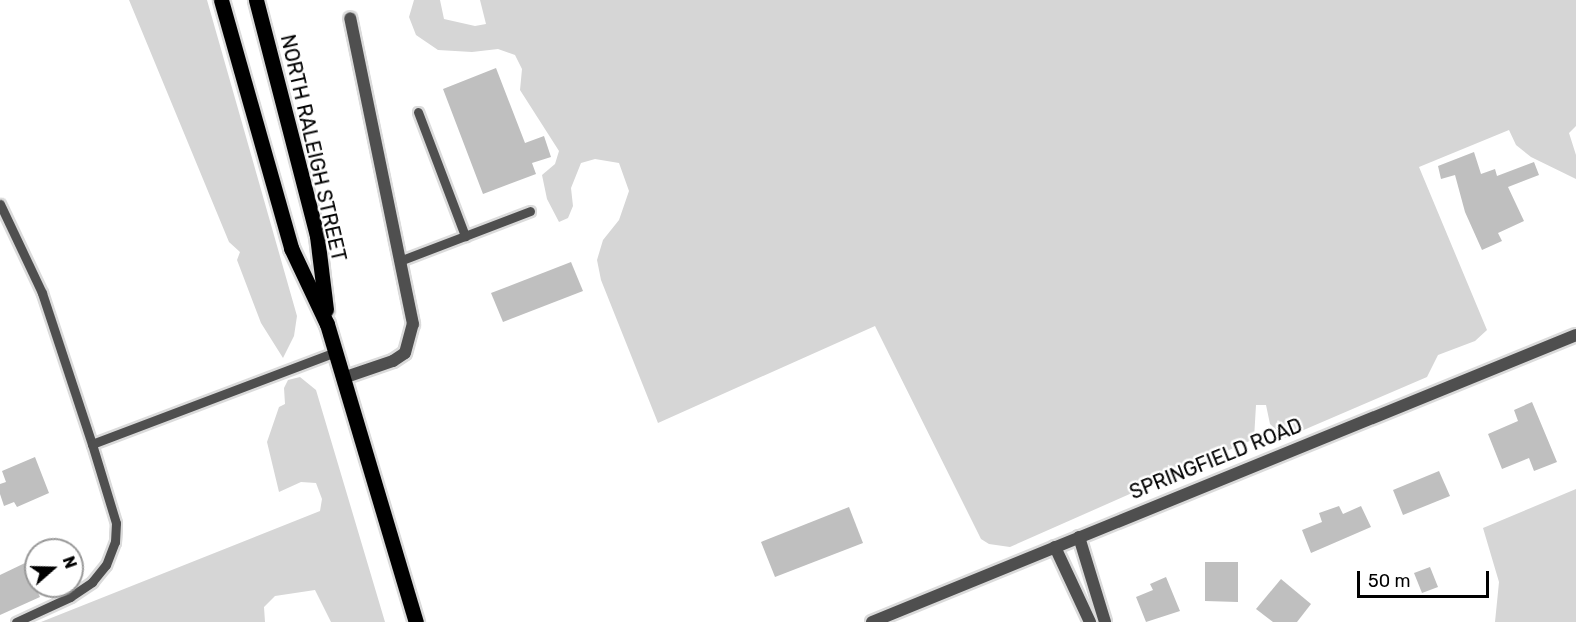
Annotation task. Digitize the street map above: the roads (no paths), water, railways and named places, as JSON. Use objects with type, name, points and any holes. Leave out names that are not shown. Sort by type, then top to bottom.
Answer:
[{"type":"main road","name":"NORTH RALEIGH STREET","points":[[221,0],[291,248],[327,324]]},
{"type":"main road","name":"NORTH RALEIGH STREET","points":[[256,0],[317,236],[327,324]]},
{"type":"main road","points":[[327,324],[416,622]]},
{"type":"street","points":[[344,378],[393,361],[405,353],[413,324],[402,260],[350,18]]},
{"type":"street","name":"SPRINGFIELD ROAD","points":[[872,622],[1576,335]]},
{"type":"street","points":[[1079,537],[1105,622]]},
{"type":"street","points":[[1055,547],[1090,622]]},
{"type":"lane","points":[[418,112],[465,236]]},
{"type":"lane","points":[[0,204],[42,294],[116,524],[115,542],[106,565],[92,582],[70,597],[16,622]]},
{"type":"lane","points":[[402,260],[530,211]]},
{"type":"lane","points":[[92,444],[336,352]]}]
